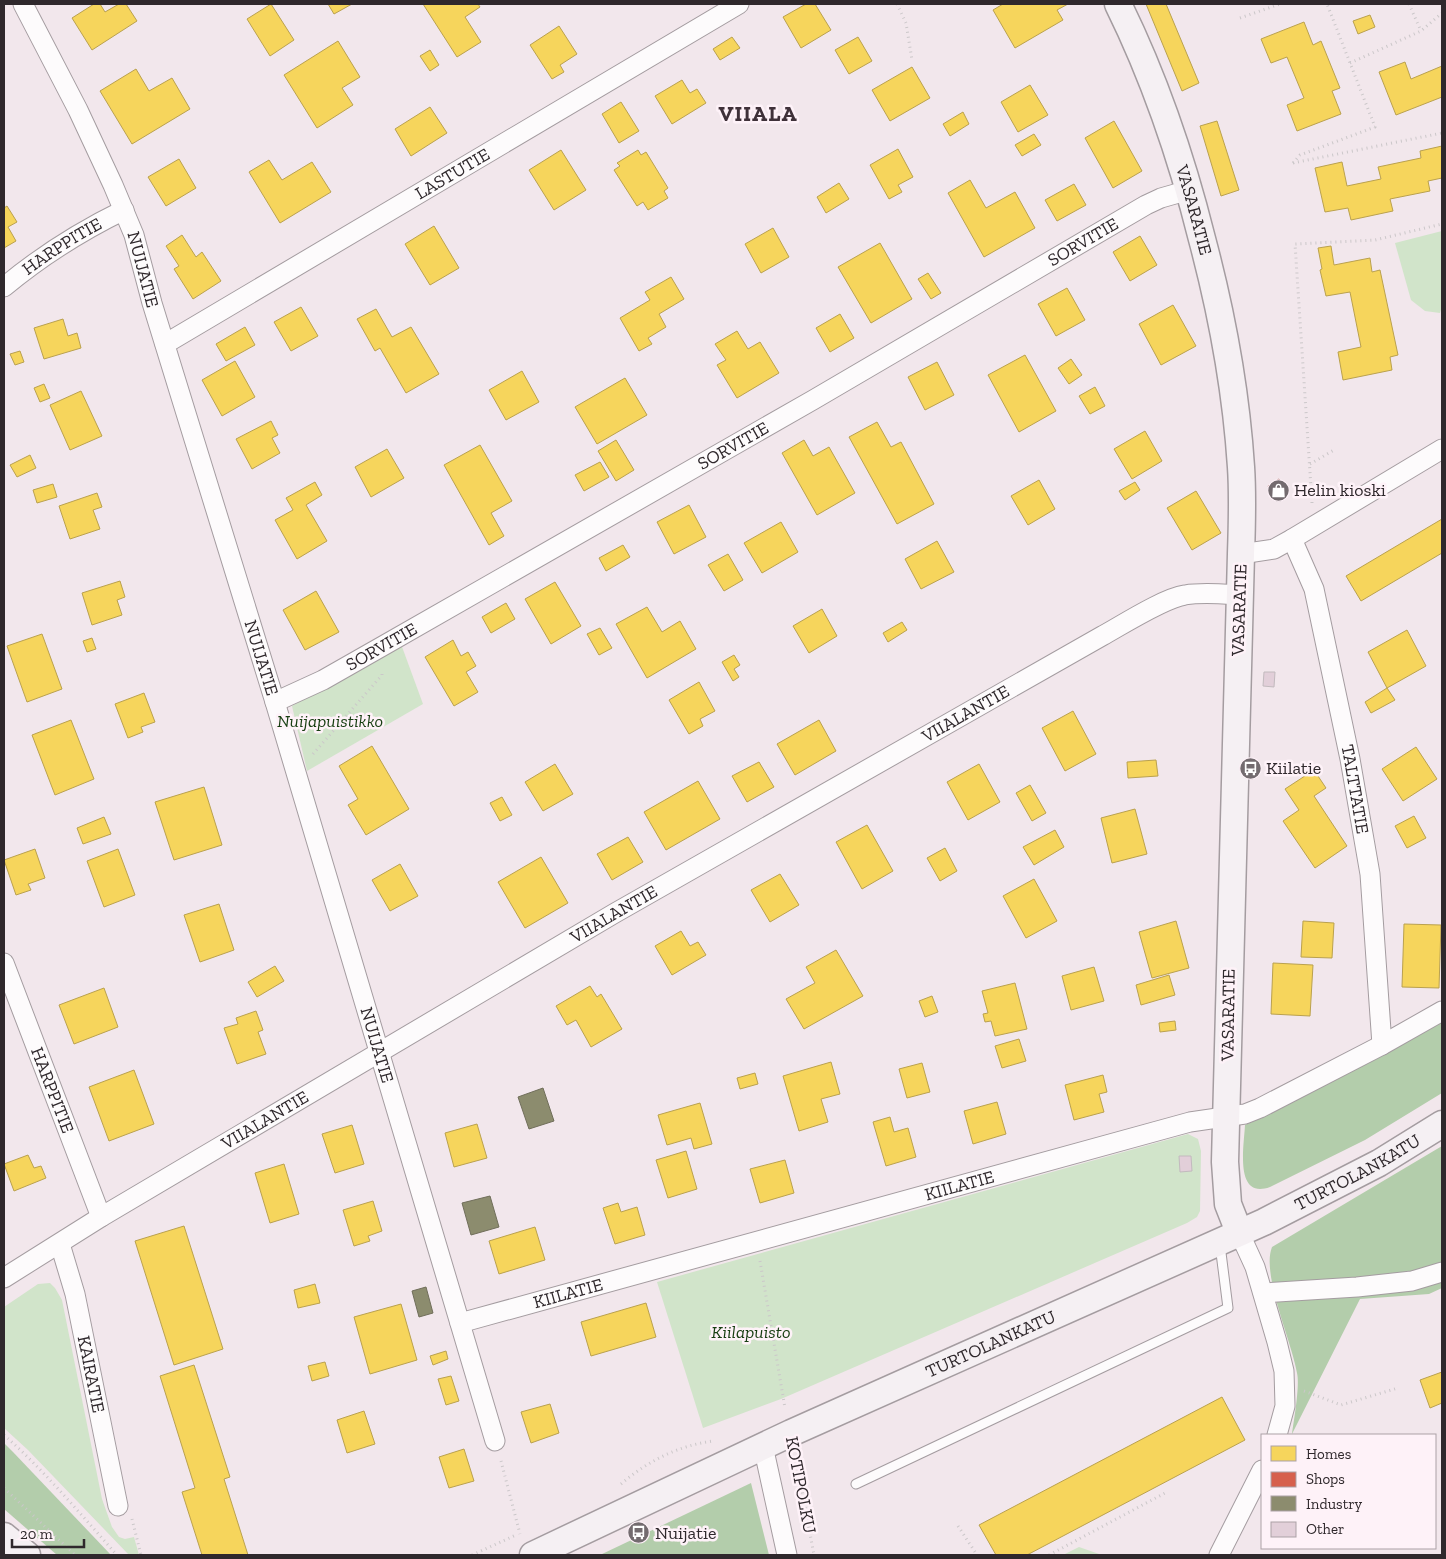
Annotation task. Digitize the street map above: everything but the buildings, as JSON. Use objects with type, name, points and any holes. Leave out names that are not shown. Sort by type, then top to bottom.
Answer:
[{"type":"street","name":"LASTUTIE","points":[[165,344],[738,4]]},
{"type":"street","name":"VASARATIE","points":[[1118,4],[1148,70],[1165,115],[1189,190],[1213,281],[1231,370],[1241,468],[1241,554],[1226,1117],[1226,1196],[1230,1210],[1229,1237]]},
{"type":"street","name":"NUIJATIE","points":[[26,5],[78,110],[134,235],[165,344],[275,702],[495,1440]]},
{"type":"street","name":"SORVITIE","points":[[275,702],[323,680],[381,647],[1146,205],[1161,198],[1189,190]]},
{"type":"street","name":"HARPPITIE","points":[[4,287],[54,250],[102,220],[124,210]]},
{"type":"street","points":[[1241,554],[1274,549],[1292,540],[1442,449]]},
{"type":"street","name":"TALTTATIE","points":[[1292,540],[1314,589],[1352,769],[1370,874],[1382,1045]]},
{"type":"street","name":"VIIALANTIE","points":[[4,1278],[101,1217],[606,918],[853,776],[1159,605],[1184,595],[1240,595]]},
{"type":"street","name":"HARPPITIE","points":[[4,963],[101,1217]]},
{"type":"street","name":"KIILATIE","points":[[460,1323],[1190,1122],[1245,1114],[1382,1045],[1442,1011]]},
{"type":"street","name":"TURTOLANKATU","points":[[533,1555],[763,1446],[789,1424],[1264,1222],[1378,1163],[1442,1124]]},
{"type":"street","points":[[1229,1237],[1255,1267],[1277,1342],[1284,1371],[1285,1385],[1285,1406],[1277,1434]]},
{"type":"street","name":"KAIRATIE","points":[[60,1244],[75,1294],[125,1512]]},
{"type":"street","points":[[1264,1293],[1357,1287],[1412,1281],[1442,1272]]},
{"type":"street","points":[[763,1446],[787,1555]]},
{"type":"street","points":[[1219,1555],[1261,1472]]},
{"type":"street","points":[[4,1536],[27,1555]]},
{"type":"lane","points":[[856,1484],[1228,1308],[1229,1237]]},
{"type":"path","points":[[897,4],[906,23],[912,60]]},
{"type":"path","points":[[1240,18],[1280,4]]},
{"type":"path","points":[[1327,4],[1375,127],[1300,155],[1293,164],[1442,133]]},
{"type":"path","points":[[1408,4],[1421,31]]},
{"type":"path","points":[[1350,63],[1421,31],[1442,14]]},
{"type":"path","points":[[1314,526],[1295,244],[1375,240],[1442,224]]},
{"type":"path","points":[[1310,464],[1334,450]]},
{"type":"path","points":[[296,773],[382,675],[381,647]]},
{"type":"path","name":"KOTIPOLKU","points":[[756,1242],[814,1555]]},
{"type":"path","points":[[1285,1385],[1341,1405],[1398,1388]]},
{"type":"path","points":[[4,1435],[17,1446],[118,1555]]},
{"type":"path","points":[[495,1440],[519,1534]]},
{"type":"path","points":[[4,1488],[75,1555]]},
{"type":"path","points":[[1049,1555],[1165,1493]]},
{"type":"path","points":[[125,1512],[141,1555]]},
{"type":"path","points":[[958,1526],[977,1555]]},
{"type":"green space","points":[[1442,231],[1442,306],[1440,313],[1425,311],[1411,300],[1395,243]]},
{"type":"green space","name":"Nuijapuistikko","points":[[401,644],[423,704],[307,771],[292,706]]},
{"type":"green space","points":[[1442,1020],[1442,1093],[1365,1140],[1270,1187],[1259,1189],[1251,1186],[1246,1179],[1244,1169],[1245,1125]]},
{"type":"green space","name":"Kiilapuisto","points":[[1188,1134],[1198,1139],[1201,1151],[1200,1211],[1197,1217],[781,1399],[703,1428],[657,1282]]},
{"type":"green space","points":[[1442,1146],[1442,1288],[1429,1294],[1360,1299],[1292,1434],[1298,1378],[1274,1291],[1270,1259],[1272,1247]]},
{"type":"green space","points":[[50,1283],[62,1300],[102,1499],[112,1527],[119,1537],[125,1539],[134,1537],[139,1555],[129,1555],[28,1450],[4,1428],[4,1307],[38,1284]]},
{"type":"green space","points":[[4,1443],[111,1555],[57,1555],[4,1509]]},
{"type":"green space","points":[[751,1483],[769,1555],[600,1555]]},
{"type":"green space","points":[[1079,1547],[1102,1555],[1063,1555]]},
{"type":"place","name":"Helin kioski","points":[[1278,490]]},
{"type":"place","name":"Kiilatie","points":[[1250,768]]},
{"type":"place","name":"Nuijatie","points":[[639,1533]]},
{"type":"district","name":"VIIALA","points":[[758,113]]}]
